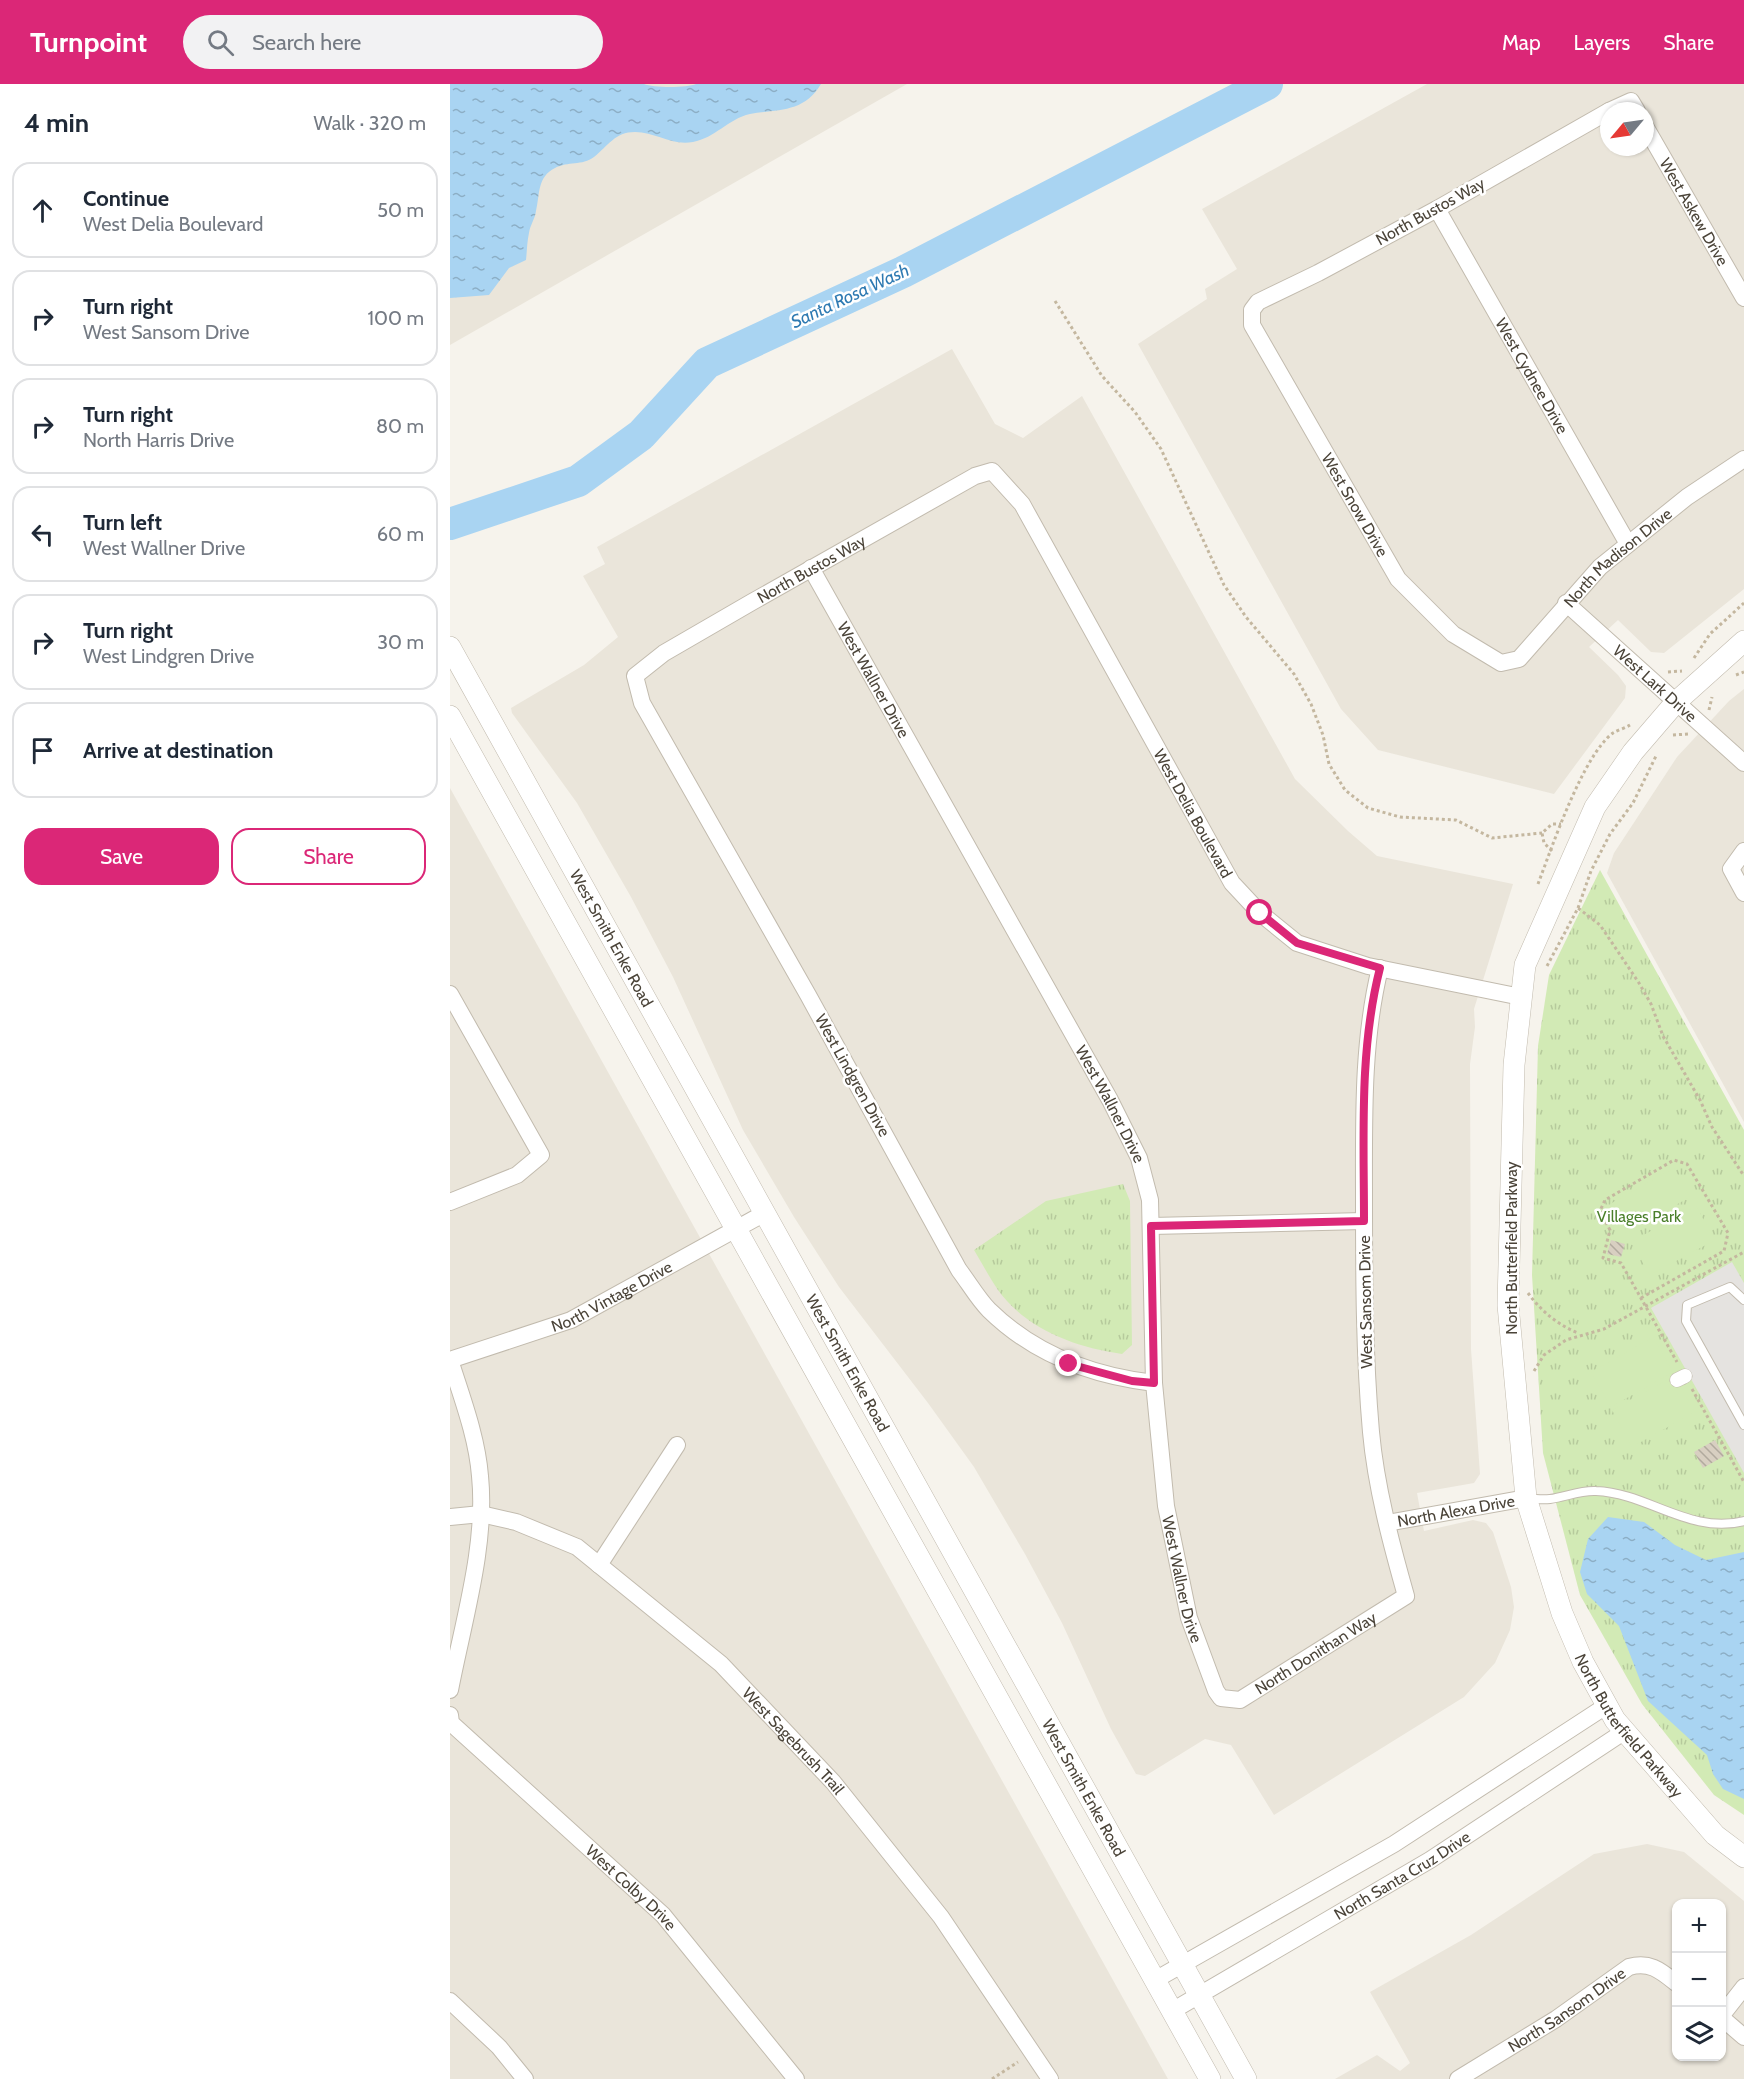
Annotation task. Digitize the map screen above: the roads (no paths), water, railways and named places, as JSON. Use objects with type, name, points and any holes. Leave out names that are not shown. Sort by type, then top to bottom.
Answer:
[{"type":"street","name":"North Bustos Way","points":[[1252,310],[1258,303],[1437,209],[1600,116]]},
{"type":"street","name":"West Askew Drive","points":[[1654,141],[1742,290]]},
{"type":"street","name":"West Cydnee Drive","points":[[1437,209],[1628,544]]},
{"type":"street","name":"West Snow Drive","points":[[1252,310],[1252,325],[1398,579],[1453,633],[1502,663]]},
{"type":"street","name":"North Madison Drive","points":[[1502,663],[1519,659],[1600,567],[1687,497],[1744,459]]},
{"type":"street","name":"North Bustos Way","points":[[635,676],[664,654],[811,568],[975,476],[992,471]]},
{"type":"street","name":"West Delia Boulevard","points":[[992,471],[1022,504],[1232,883],[1260,913],[1297,943],[1380,968],[1521,997]]},
{"type":"street","name":"West Wallner Drive","points":[[811,568],[1110,1100],[1139,1158],[1150,1200],[1154,1383],[1166,1506],[1189,1618],[1216,1691],[1221,1698]]},
{"type":"street","name":"West Lark Drive","points":[[1566,603],[1744,764]]},
{"type":"street","name":"North Butterfield Parkway","points":[[1744,641],[1676,702],[1633,752],[1595,807],[1525,965],[1514,1065],[1508,1305],[1526,1498],[1562,1613],[1606,1706],[1715,1835],[1744,1857]]},
{"type":"street","name":"West Smith Enke Road","points":[[450,647],[1246,2079]]},
{"type":"street","name":"West Lindgren Drive","points":[[635,676],[642,703],[808,995],[959,1270],[988,1310],[1026,1339],[1069,1364],[1132,1381],[1154,1383]]},
{"type":"street","name":"West Smith Enke Road","points":[[450,716],[1210,2079]]},
{"type":"street","points":[[1744,851],[1731,869],[1744,893]]},
{"type":"street","name":"West Sansom Drive","points":[[1380,968],[1368,1037],[1364,1118],[1365,1352],[1370,1422],[1387,1523],[1406,1596]]},
{"type":"street","points":[[450,994],[541,1155],[517,1175],[450,1202]]},
{"type":"street","name":"North Vintage Drive","points":[[450,1360],[571,1320],[765,1213]]},
{"type":"street","points":[[1151,1226],[1364,1221]]},
{"type":"street","points":[[450,1360],[468,1413],[480,1476],[481,1514],[481,1532],[450,1690]]},
{"type":"street","points":[[598,1564],[677,1445]]},
{"type":"street","name":"North Alexa Drive","points":[[1387,1523],[1526,1498]]},
{"type":"street","name":"West Sagebrush Trail","points":[[450,1517],[481,1514],[516,1521],[577,1547],[721,1665],[833,1782],[941,1917],[1050,2079]]},
{"type":"street","name":"North Donithan Way","points":[[1221,1698],[1240,1700],[1406,1596]]},
{"type":"street","name":"North Santa Cruz Drive","points":[[1155,1980],[1394,1844],[1606,1706]]},
{"type":"street","name":"West Colby Drive","points":[[450,1715],[451,1723],[663,1915],[796,2079]]},
{"type":"street","name":"North Santa Cruz Drive","points":[[1172,2011],[1430,1860],[1625,1731]]},
{"type":"street","name":"North Sansom Drive","points":[[1458,2079],[1547,2024],[1629,1967],[1643,1963],[1672,1980]]},
{"type":"street","points":[[1726,2012],[1744,1987]]},
{"type":"street","points":[[450,2001],[499,2047],[525,2079]]},
{"type":"street","points":[[1726,2021],[1744,2037]]},
{"type":"lane","points":[[1744,1300],[1730,1287],[1688,1305],[1686,1321],[1744,1425]]},
{"type":"lane","points":[[1526,1498],[1548,1499],[1594,1491],[1637,1498],[1686,1520],[1728,1525],[1744,1521]]},
{"type":"water","points":[[450,84],[644,84],[670,87],[696,84],[821,84],[807,100],[798,105],[742,116],[701,140],[685,143],[643,133],[622,134],[589,160],[555,168],[545,176],[540,186],[526,260],[509,268],[489,295],[450,298]]},
{"type":"water","points":[[1608,1517],[1644,1522],[1675,1545],[1706,1560],[1744,1552],[1744,1799],[1723,1789],[1713,1774],[1707,1755],[1648,1701],[1619,1626],[1587,1594],[1580,1572],[1588,1539]]},
{"type":"waterway","name":"Santa Rosa Wash","points":[[450,524],[578,481],[641,435],[707,363],[903,272],[1267,84]]},
{"type":"park label","name":"Villages Park","points":[[1639,1216]]}]
